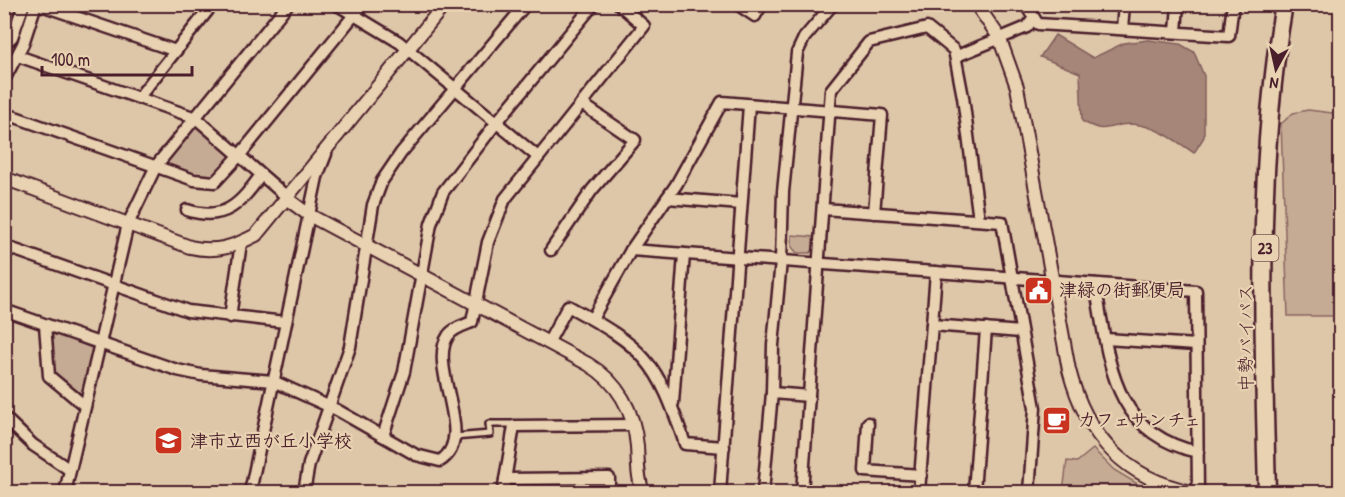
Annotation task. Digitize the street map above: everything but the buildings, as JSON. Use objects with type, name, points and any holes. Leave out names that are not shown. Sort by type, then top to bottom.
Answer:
[{"type":"highway","name":"中勢バイパス","points":[[1265,492],[1265,199],[1269,117],[1284,4]]},
{"type":"street","points":[[4,44],[12,36],[24,4]]},
{"type":"street","points":[[4,80],[18,56],[37,4],[176,51]]},
{"type":"street","points":[[139,97],[213,4]]},
{"type":"street","points":[[65,492],[128,224],[156,166],[288,4]]},
{"type":"street","points":[[336,4],[408,49],[538,157]]},
{"type":"street","points":[[4,113],[199,182],[214,182],[239,156],[363,4]]},
{"type":"street","points":[[4,178],[201,250],[214,251],[241,243],[256,235],[445,4]]},
{"type":"street","points":[[304,492],[309,464],[331,407],[353,333],[366,245],[374,205],[382,181],[401,153],[526,4]]},
{"type":"street","points":[[383,436],[404,372],[431,224],[443,192],[496,122],[594,4]]},
{"type":"street","points":[[4,310],[185,372],[273,381],[331,407],[416,455],[436,461],[448,453],[454,437],[444,348],[449,334],[472,322],[493,223],[505,199],[644,26],[620,4]]},
{"type":"street","points":[[737,4],[754,16],[762,4]]},
{"type":"street","points":[[976,4],[999,37],[1017,87],[1073,383],[1083,412],[1091,426],[1114,453],[1135,471],[1160,483],[1192,492]]},
{"type":"street","points":[[1025,4],[1038,24],[1229,36],[1233,4]]},
{"type":"street","points":[[1122,29],[1124,4]]},
{"type":"street","points":[[1176,32],[1178,4]]},
{"type":"street","points":[[763,492],[781,261],[783,192],[799,45],[827,6]]},
{"type":"street","points":[[957,56],[1027,27],[1034,18]]},
{"type":"street","points":[[802,492],[831,90],[870,42],[927,28],[954,50],[957,56],[979,220]]},
{"type":"street","points":[[18,56],[196,118],[309,215],[605,376],[624,399],[633,425],[637,465],[643,492]]},
{"type":"street","points":[[592,319],[631,250],[667,198],[722,102],[882,115],[874,213]]},
{"type":"street","points":[[551,250],[592,190],[635,140],[582,104]]},
{"type":"street","points":[[720,492],[749,105]]},
{"type":"street","points":[[250,492],[317,177],[330,144]]},
{"type":"street","points":[[187,210],[214,214],[232,208],[247,195],[261,175]]},
{"type":"street","points":[[667,198],[741,204]]},
{"type":"street","points":[[823,209],[1002,222],[1035,408],[1029,492]]},
{"type":"street","points":[[230,316],[241,243]]},
{"type":"street","points":[[4,246],[188,311],[285,322]]},
{"type":"street","points":[[631,250],[1196,291],[1198,492]]},
{"type":"street","points":[[672,406],[684,254]]},
{"type":"street","points":[[919,492],[936,272]]},
{"type":"street","points":[[1095,284],[1115,383],[1127,408],[1160,438],[1198,452]]},
{"type":"street","points":[[548,343],[567,306],[617,333],[643,354],[659,376],[685,444],[724,447]]},
{"type":"street","points":[[45,324],[49,376],[85,406]]},
{"type":"street","points":[[932,325],[1021,332]]},
{"type":"street","points":[[974,492],[986,329]]},
{"type":"street","points":[[1106,339],[1196,345]]},
{"type":"street","points":[[772,393],[809,396]]},
{"type":"street","points":[[4,417],[33,445],[70,470]]},
{"type":"street","points":[[868,423],[865,471],[921,475]]},
{"type":"street","points":[[503,492],[514,426],[633,425]]},
{"type":"street","points":[[505,479],[609,478],[609,492]]},
{"type":"lane","points":[[454,437],[490,434],[489,424],[514,426]]},
{"type":"shaded area","points":[[1055,35],[1093,58],[1124,43],[1148,40],[1180,44],[1194,52],[1204,76],[1204,137],[1194,153],[1172,138],[1148,127],[1122,124],[1103,129],[1082,121],[1080,73],[1040,57]]},
{"type":"shaded area","points":[[1308,110],[1340,114],[1340,316],[1288,316],[1281,124],[1293,113]]},
{"type":"shaded area","points":[[197,126],[231,155],[231,161],[213,178],[205,179],[167,166],[165,162],[193,127]]},
{"type":"shaded area","points":[[792,235],[815,237],[815,248],[810,253],[797,253],[792,247]]},
{"type":"shaded area","points":[[52,332],[94,349],[83,397],[80,398],[52,375],[50,334]]},
{"type":"shaded area","points":[[1093,449],[1114,470],[1151,492],[1063,492],[1067,461],[1077,462]]},
{"type":"place","name":"津緑の街郵便局","points":[[1038,290]]},
{"type":"place","name":"カフェサンチェ","points":[[1057,420]]},
{"type":"place","name":"津市立西が丘小学校","points":[[169,441]]}]
